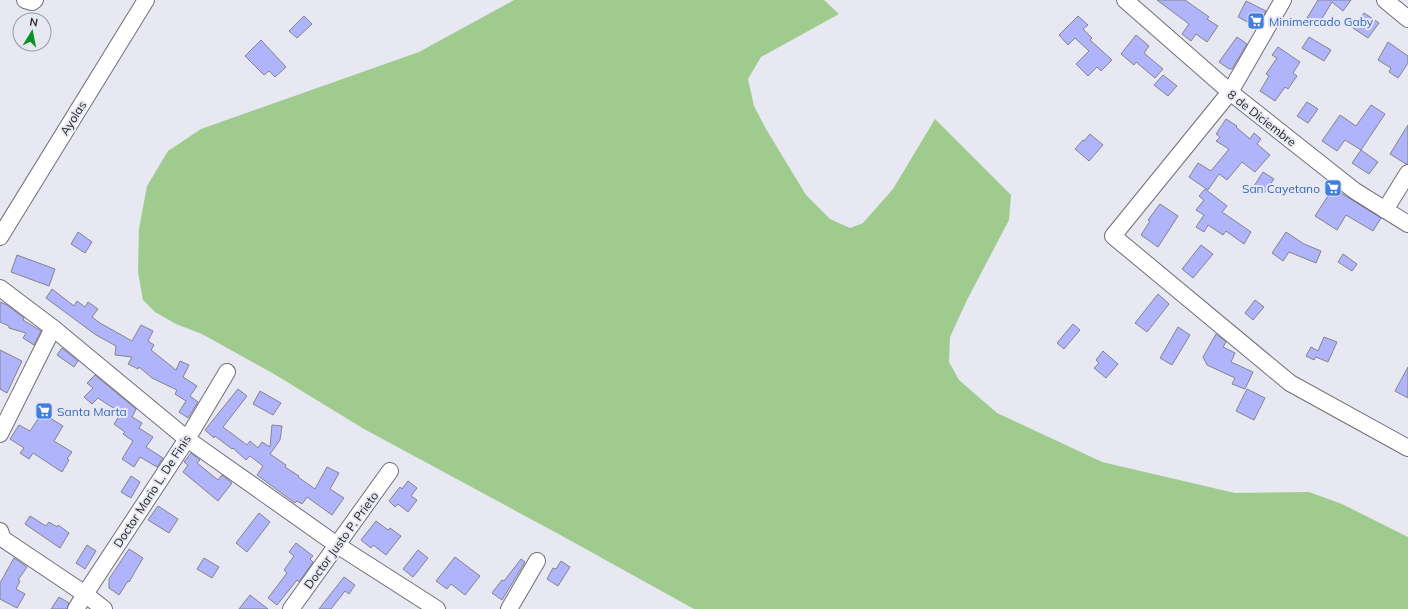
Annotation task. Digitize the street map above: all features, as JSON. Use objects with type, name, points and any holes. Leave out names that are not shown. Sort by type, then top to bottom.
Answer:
[{"type":"street","points":[[25,0],[32,2],[35,0]]},
{"type":"street","name":"Ayolas","points":[[0,237],[146,0]]},
{"type":"street","name":"8 de Diciembre","points":[[1125,0],[1230,92],[1355,191],[1408,224]]},
{"type":"street","points":[[1283,0],[1230,92],[1113,236],[1290,383],[1408,448]]},
{"type":"street","points":[[1385,0],[1408,19]]},
{"type":"street","points":[[1385,210],[1408,173]]},
{"type":"street","points":[[0,288],[53,328],[187,439],[337,546],[438,609]]},
{"type":"street","points":[[0,434],[53,328]]},
{"type":"street","name":"Doctor Mario L. De Finis","points":[[76,609],[187,439],[227,372]]},
{"type":"street","name":"Doctor Justo P. Prieto","points":[[291,609],[390,471]]},
{"type":"street","points":[[1,538],[85,594],[104,609]]},
{"type":"street","points":[[509,609],[537,561]]},
{"type":"green space","points":[[514,0],[824,0],[839,14],[761,57],[748,79],[754,106],[766,129],[806,195],[830,219],[850,228],[863,223],[893,189],[935,119],[1011,195],[1009,220],[967,300],[950,337],[949,362],[959,380],[997,413],[1102,462],[1235,493],[1309,492],[1342,504],[1408,537],[1408,609],[694,609],[364,429],[274,374],[202,334],[176,324],[155,312],[143,300],[138,272],[139,229],[147,186],[168,151],[201,129],[419,52]]},
{"type":"building","points":[[1157,0],[1185,0],[1209,17],[1207,19],[1218,26],[1207,42],[1196,34],[1191,41],[1182,34],[1189,24]]},
{"type":"building","points":[[1318,0],[1351,0],[1343,11],[1332,2],[1318,25],[1307,18]]},
{"type":"building","points":[[1246,1],[1266,11],[1257,27],[1238,17]]},
{"type":"building","points":[[1364,13],[1379,23],[1368,38],[1353,28]]},
{"type":"building","points":[[304,16],[312,24],[297,38],[289,31]]},
{"type":"building","points":[[1078,16],[1088,25],[1083,29],[1092,38],[1090,40],[1112,60],[1101,71],[1097,67],[1088,76],[1076,64],[1089,51],[1075,38],[1068,45],[1059,35]]},
{"type":"building","points":[[1136,35],[1149,46],[1144,53],[1163,69],[1155,78],[1136,62],[1134,65],[1121,54]]},
{"type":"building","points":[[1237,37],[1247,44],[1232,69],[1229,69],[1219,62]]},
{"type":"building","points":[[1309,37],[1331,50],[1324,61],[1302,48]]},
{"type":"building","points":[[261,40],[286,67],[275,77],[269,71],[264,75],[245,56]]},
{"type":"building","points":[[1388,42],[1408,56],[1408,63],[1398,78],[1389,72],[1391,68],[1378,60]]},
{"type":"building","points":[[1278,47],[1300,62],[1293,73],[1297,76],[1288,89],[1285,87],[1275,101],[1260,91],[1269,76],[1266,74],[1277,58],[1272,55]]},
{"type":"building","points":[[1163,75],[1177,86],[1168,96],[1154,85]]},
{"type":"building","points":[[1307,102],[1318,109],[1308,123],[1297,116]]},
{"type":"building","points":[[1371,105],[1385,114],[1361,150],[1345,140],[1337,151],[1322,141],[1340,115],[1356,126]]},
{"type":"building","points":[[1226,119],[1237,126],[1236,127],[1250,139],[1254,133],[1261,139],[1257,144],[1270,155],[1255,172],[1242,162],[1227,180],[1219,174],[1208,190],[1189,177],[1198,163],[1211,171],[1229,149],[1216,141],[1220,137],[1216,134]]},
{"type":"building","points":[[1408,125],[1408,164],[1406,164],[1390,154]]},
{"type":"building","points":[[1090,134],[1103,145],[1089,161],[1075,149]]},
{"type":"building","points":[[1361,150],[1378,162],[1369,174],[1352,163]]},
{"type":"building","points":[[1263,172],[1274,179],[1264,193],[1254,186]]},
{"type":"building","points":[[1333,188],[1381,218],[1373,231],[1346,215],[1337,230],[1315,216]]},
{"type":"building","points":[[1205,189],[1227,206],[1222,212],[1251,232],[1244,244],[1226,231],[1223,235],[1208,225],[1204,232],[1196,227],[1204,215],[1196,210],[1204,200],[1199,196]]},
{"type":"building","points":[[1160,204],[1178,216],[1158,247],[1141,235],[1150,221],[1148,220]]},
{"type":"building","points":[[78,232],[92,242],[85,253],[71,244]]},
{"type":"building","points":[[1286,232],[1304,244],[1321,251],[1316,263],[1289,252],[1283,261],[1272,253]]},
{"type":"building","points":[[1201,245],[1213,254],[1193,278],[1182,269]]},
{"type":"building","points":[[1343,254],[1357,264],[1352,271],[1338,262]]},
{"type":"building","points":[[17,255],[55,269],[49,286],[11,272]]},
{"type":"building","points":[[52,289],[74,306],[77,301],[85,307],[88,302],[98,309],[92,317],[132,341],[141,325],[153,331],[148,341],[154,345],[151,350],[176,370],[180,361],[189,365],[183,377],[197,386],[190,396],[198,402],[188,418],[179,412],[186,401],[175,394],[177,390],[152,378],[139,367],[138,369],[128,364],[132,357],[115,355],[116,346],[96,335],[46,298]]},
{"type":"building","points":[[1158,294],[1169,304],[1147,332],[1135,323]]},
{"type":"building","points":[[1255,300],[1264,307],[1253,320],[1245,313]]},
{"type":"building","points":[[0,302],[7,305],[24,318],[23,320],[41,331],[34,345],[23,338],[26,333],[9,328],[9,326],[0,322]]},
{"type":"building","points":[[1073,324],[1080,330],[1064,349],[1057,343]]},
{"type":"building","points":[[1178,327],[1190,335],[1172,365],[1160,358]]},
{"type":"building","points":[[1216,334],[1226,342],[1223,347],[1235,353],[1231,362],[1253,372],[1245,389],[1232,384],[1235,378],[1207,365],[1203,357]]},
{"type":"building","points":[[1324,337],[1337,342],[1328,362],[1316,357],[1314,360],[1306,356],[1311,347],[1318,351]]},
{"type":"building","points":[[62,348],[78,361],[74,367],[57,355]]},
{"type":"building","points":[[0,350],[22,361],[7,393],[0,389]]},
{"type":"building","points":[[1103,351],[1118,364],[1106,378],[1094,368],[1099,363],[1096,360]]},
{"type":"building","points":[[1408,367],[1408,398],[1395,391]]},
{"type":"building","points":[[95,375],[136,409],[132,417],[142,423],[139,428],[153,437],[146,447],[163,458],[157,467],[140,457],[134,467],[122,459],[133,441],[123,434],[125,432],[114,424],[121,413],[98,398],[92,404],[84,397],[93,388],[87,383]]},
{"type":"building","points":[[238,389],[247,396],[223,427],[247,445],[250,441],[258,448],[262,442],[270,447],[272,425],[282,426],[280,440],[270,454],[286,465],[285,467],[315,489],[327,467],[339,473],[330,489],[344,498],[332,515],[307,497],[302,504],[297,501],[295,503],[257,475],[263,466],[250,456],[246,460],[233,448],[232,449],[215,436],[214,438],[205,430]]},
{"type":"building","points":[[1247,389],[1265,398],[1254,420],[1236,411]]},
{"type":"building","points":[[260,391],[281,403],[273,415],[253,404]]},
{"type":"building","points":[[42,413],[63,426],[54,441],[72,452],[67,459],[69,460],[62,472],[33,453],[29,459],[20,453],[24,448],[10,439],[19,425],[30,431]]},
{"type":"building","points":[[191,453],[200,460],[197,463],[218,480],[222,475],[232,483],[218,501],[183,472],[188,465],[184,462]]},
{"type":"building","points":[[131,476],[140,482],[131,498],[121,492]]},
{"type":"building","points":[[408,481],[417,488],[411,496],[417,500],[408,512],[398,504],[395,507],[389,501],[400,487],[402,489]]},
{"type":"building","points":[[158,506],[178,519],[169,533],[148,520]]},
{"type":"building","points":[[259,513],[270,522],[247,552],[236,543]]},
{"type":"building","points":[[30,516],[46,526],[49,522],[57,527],[58,525],[69,533],[60,548],[25,524]]},
{"type":"building","points":[[376,521],[388,530],[390,528],[401,536],[386,555],[373,545],[371,548],[361,540]]},
{"type":"building","points":[[296,543],[313,556],[310,559],[313,562],[299,582],[297,580],[277,605],[268,598],[287,573],[284,570],[294,556],[289,552]]},
{"type":"building","points":[[87,545],[96,551],[85,569],[76,563]]},
{"type":"building","points":[[129,549],[143,558],[129,582],[128,581],[119,595],[109,588],[109,579]]},
{"type":"building","points":[[418,550],[428,558],[413,577],[403,569]]},
{"type":"building","points":[[455,557],[480,576],[465,595],[451,584],[447,589],[436,581]]},
{"type":"building","points":[[14,558],[27,567],[18,580],[20,581],[16,589],[25,594],[17,608],[0,599],[0,583]]},
{"type":"building","points":[[204,558],[219,567],[212,578],[197,569]]},
{"type":"building","points":[[521,559],[525,562],[502,600],[492,593],[502,580],[504,581]]},
{"type":"building","points":[[561,561],[570,567],[558,586],[547,579],[553,568],[556,569]]},
{"type":"building","points":[[344,577],[355,585],[349,594],[345,591],[331,609],[319,609]]},
{"type":"building","points":[[250,595],[268,609],[239,609]]},
{"type":"building","points":[[59,597],[69,603],[67,609],[51,609]]},
{"type":"place","name":"Minimercado Gaby","points":[[1256,21]]},
{"type":"place","name":"San Cayetano","points":[[1333,188]]},
{"type":"place","name":"Santa Marta","points":[[44,411]]}]
